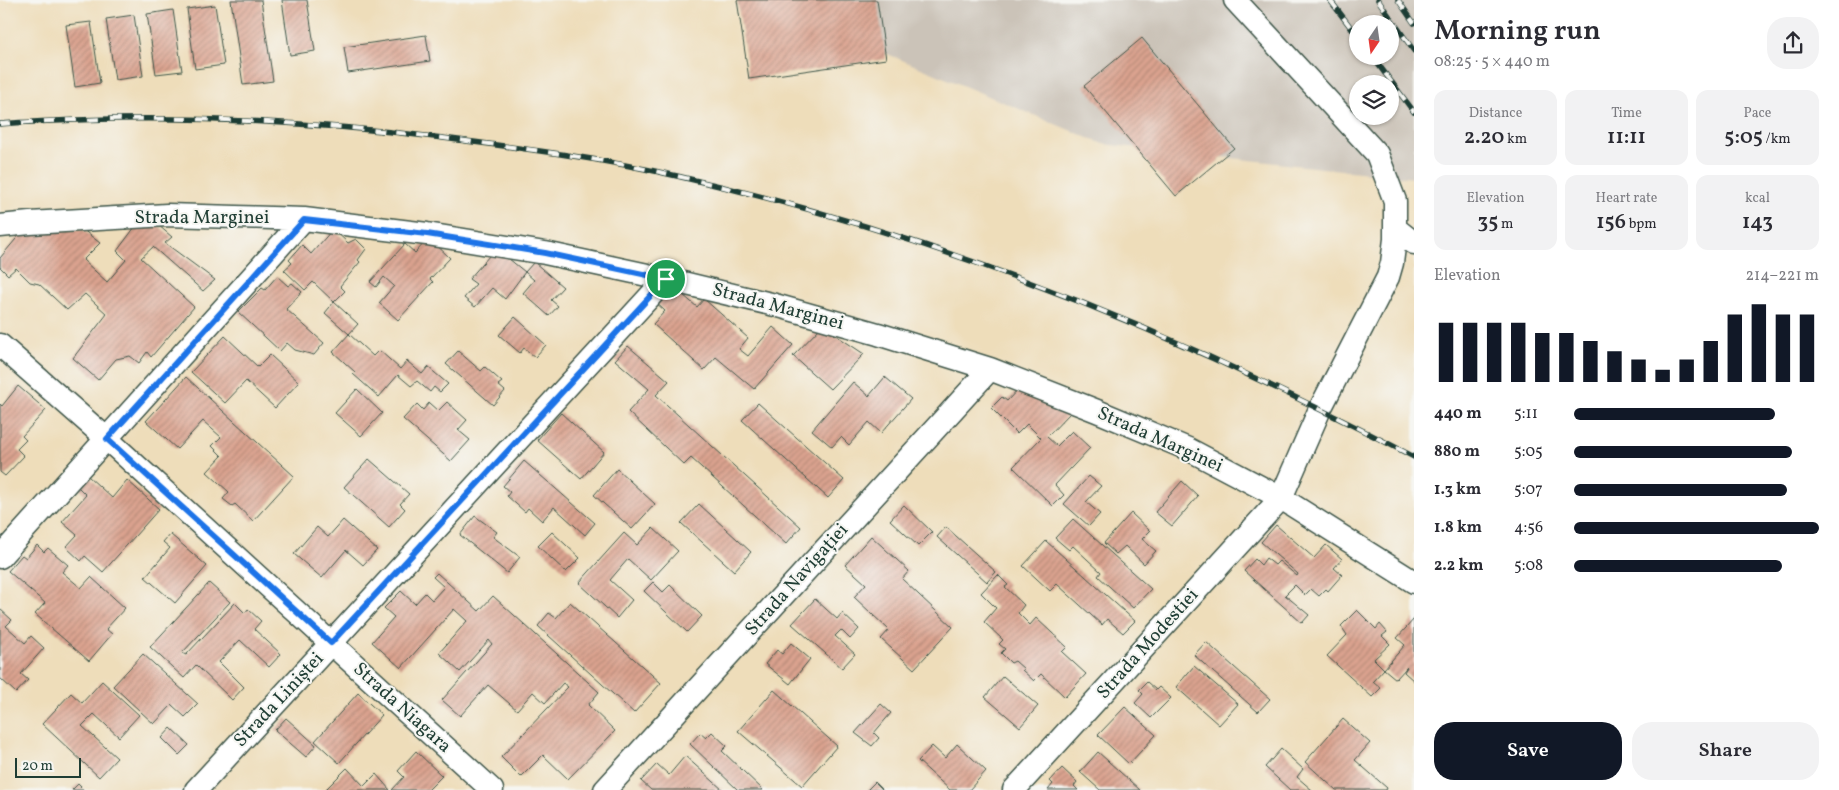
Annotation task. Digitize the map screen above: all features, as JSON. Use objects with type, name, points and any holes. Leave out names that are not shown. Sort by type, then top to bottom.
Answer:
[{"type":"street","name":"Strada Modestiei","points":[[1014,790],[1280,498],[1320,409],[1388,277],[1392,263],[1395,201],[1377,154],[1235,0]]},
{"type":"street","name":"Strada Marginei","points":[[0,226],[167,215],[304,220],[427,234],[545,253],[775,304],[990,369],[1188,449],[1280,498],[1414,582]]},
{"type":"street","points":[[0,557],[304,220]]},
{"type":"street","points":[[1395,228],[1414,243]]},
{"type":"street","name":"Strada Liniștei","points":[[196,790],[666,279]]},
{"type":"street","name":"Strada Niagara","points":[[0,345],[107,439],[492,790]]},
{"type":"street","name":"Strada Navigației","points":[[605,790],[990,369]]},
{"type":"shaded area","points":[[758,0],[1414,0],[1414,178],[1103,144]]},
{"type":"building","points":[[231,0],[261,0],[273,81],[243,85]]},
{"type":"building","points":[[282,0],[307,0],[315,51],[290,55]]},
{"type":"building","points":[[737,0],[877,0],[886,59],[749,79]]},
{"type":"building","points":[[215,5],[224,65],[195,69],[187,9]]},
{"type":"building","points":[[173,10],[182,71],[156,74],[147,14]]},
{"type":"building","points":[[134,15],[143,76],[115,80],[106,19]]},
{"type":"building","points":[[91,22],[100,83],[75,87],[66,25]]},
{"type":"building","points":[[426,35],[430,61],[348,73],[344,47]]},
{"type":"building","points":[[1142,38],[1234,148],[1176,196],[1084,86]]},
{"type":"building","points":[[158,225],[172,237],[165,243],[215,280],[203,291],[153,247],[141,258],[194,307],[151,357],[147,352],[139,363],[130,356],[116,359],[98,380],[73,358],[107,314],[85,294],[67,310],[39,284],[30,282],[16,268],[8,275],[0,267],[0,258],[21,233],[82,229],[100,243],[83,260],[107,282],[126,260],[117,251],[135,227]]},
{"type":"building","points":[[333,229],[348,243],[356,239],[366,249],[358,260],[360,262],[340,286],[345,291],[334,302],[313,282],[305,290],[284,270],[292,263],[289,260],[302,245],[311,254]]},
{"type":"building","points":[[429,238],[450,258],[430,279],[433,282],[398,320],[379,303],[394,286],[384,277],[376,287],[370,282],[405,244],[415,253]]},
{"type":"building","points":[[503,254],[525,272],[505,299],[492,288],[475,307],[464,298],[476,284],[469,279],[490,255]]},
{"type":"building","points":[[534,262],[563,287],[551,300],[558,306],[549,316],[523,293],[534,280],[525,272]]},
{"type":"building","points":[[277,276],[288,286],[292,283],[302,292],[286,309],[324,343],[314,355],[295,350],[287,343],[280,351],[238,312],[262,288],[265,290]]},
{"type":"building","points":[[669,283],[697,307],[704,299],[748,338],[739,349],[748,356],[773,327],[793,345],[754,389],[716,357],[704,370],[653,324],[665,311],[653,300]]},
{"type":"building","points":[[334,302],[358,324],[349,334],[325,313]]},
{"type":"building","points":[[515,317],[546,345],[535,357],[524,348],[520,353],[499,335]]},
{"type":"building","points":[[822,326],[864,354],[830,389],[793,356]]},
{"type":"building","points":[[349,334],[373,356],[379,350],[400,369],[407,361],[422,374],[428,367],[448,384],[440,392],[434,387],[430,392],[417,381],[411,386],[398,375],[379,397],[353,374],[355,372],[333,352]]},
{"type":"building","points":[[225,336],[258,367],[270,355],[299,382],[275,408],[246,381],[225,403],[191,372]]},
{"type":"building","points":[[628,346],[669,381],[656,395],[801,527],[786,544],[691,458],[684,465],[628,412],[649,389],[615,360]]},
{"type":"building","points":[[458,351],[481,371],[485,367],[502,382],[498,385],[505,391],[493,405],[446,364]]},
{"type":"building","points":[[186,377],[294,476],[253,521],[235,504],[232,506],[223,499],[229,492],[207,472],[222,456],[212,446],[221,437],[203,421],[177,449],[146,421]]},
{"type":"building","points":[[885,377],[911,399],[881,433],[869,422],[849,445],[841,437],[832,447],[812,430],[853,382],[869,396]]},
{"type":"building","points":[[18,386],[46,410],[22,436],[26,440],[17,449],[24,456],[5,476],[0,472],[0,404],[2,406]]},
{"type":"building","points":[[1020,387],[1071,412],[1047,437],[1057,446],[1072,431],[1090,448],[1055,485],[1064,495],[1053,506],[1013,467],[1041,438],[1027,424],[1017,434],[991,408],[1002,397],[1007,401]]},
{"type":"building","points":[[357,389],[382,413],[361,436],[335,413]]},
{"type":"building","points":[[447,402],[467,420],[458,430],[470,440],[451,461],[403,419],[417,404],[423,410],[429,403],[438,411]]},
{"type":"building","points":[[758,403],[844,480],[828,498],[742,420]]},
{"type":"building","points":[[561,413],[604,452],[581,479],[537,440]]},
{"type":"building","points":[[369,459],[409,494],[400,504],[405,509],[389,527],[344,487]]},
{"type":"building","points":[[524,461],[595,523],[585,535],[554,507],[542,521],[528,508],[525,512],[507,496],[510,492],[503,486]]},
{"type":"building","points":[[617,469],[655,504],[632,529],[594,495]]},
{"type":"building","points":[[88,476],[112,498],[127,480],[159,509],[103,572],[85,556],[81,561],[66,547],[77,535],[62,522],[86,495],[78,487]]},
{"type":"building","points":[[1089,476],[1101,486],[1086,502],[1100,514],[1089,526],[1064,504]]},
{"type":"building","points":[[1182,481],[1198,496],[1172,526],[1155,512]]},
{"type":"building","points":[[699,504],[751,552],[734,571],[681,523]]},
{"type":"building","points":[[904,505],[932,532],[918,546],[890,520]]},
{"type":"building","points":[[1131,513],[1150,531],[1142,539],[1156,551],[1144,564],[1125,546],[1116,554],[1104,543]]},
{"type":"building","points":[[475,516],[497,532],[493,537],[520,557],[507,573],[460,535]]},
{"type":"building","points":[[1073,519],[1151,589],[1133,608],[1098,576],[1101,572],[1073,546],[1069,550],[1055,538]]},
{"type":"building","points":[[343,520],[377,550],[363,565],[346,550],[322,578],[294,554],[317,527],[328,537]]},
{"type":"building","points":[[1276,525],[1314,558],[1326,545],[1342,559],[1334,568],[1342,575],[1328,591],[1326,589],[1319,596],[1311,589],[1305,595],[1295,585],[1285,595],[1309,615],[1302,623],[1244,571],[1255,559],[1261,565],[1266,558],[1275,565],[1279,561],[1297,576],[1298,574],[1261,542]]},
{"type":"building","points":[[946,527],[996,572],[987,582],[937,537]]},
{"type":"building","points":[[653,528],[678,551],[651,580],[628,559],[610,580],[632,600],[617,618],[579,583],[624,533],[637,545]]},
{"type":"building","points":[[552,532],[580,558],[566,572],[538,546]]},
{"type":"building","points":[[170,534],[207,566],[175,603],[145,577],[170,548],[163,542]]},
{"type":"building","points":[[871,536],[909,571],[902,579],[953,627],[914,669],[881,639],[889,630],[854,597],[866,584],[845,565]]},
{"type":"building","points":[[1046,541],[1135,621],[1123,633],[1107,619],[1102,625],[1057,584],[1050,591],[1023,566]]},
{"type":"building","points":[[37,545],[44,552],[48,548],[68,565],[62,572],[81,588],[91,577],[125,608],[106,629],[112,634],[89,661],[35,614],[45,603],[8,571],[22,555],[26,558]]},
{"type":"building","points":[[437,573],[479,611],[493,596],[599,692],[588,705],[615,731],[568,779],[543,755],[521,777],[501,757],[568,687],[563,683],[545,703],[533,692],[517,710],[488,685],[460,716],[442,700],[492,644],[489,640],[460,672],[439,653],[467,621],[454,609],[401,668],[372,642],[394,617],[384,608],[401,591],[415,604],[425,593],[432,600],[444,587],[433,577]]},
{"type":"building","points":[[998,575],[1008,585],[1005,587],[1024,605],[1018,613],[1030,625],[1036,618],[1067,647],[1062,652],[1086,674],[1065,697],[1041,674],[1034,681],[1015,661],[1011,663],[1001,653],[1005,649],[999,644],[1003,640],[984,622],[996,608],[981,593]]},
{"type":"building","points":[[653,582],[663,592],[670,585],[702,616],[687,632],[644,591]]},
{"type":"building","points":[[209,583],[230,602],[182,653],[186,655],[235,603],[245,613],[248,609],[261,621],[254,629],[281,654],[269,667],[240,640],[219,662],[244,687],[232,700],[196,665],[184,678],[150,647]]},
{"type":"building","points":[[815,599],[837,619],[842,613],[859,629],[850,639],[841,630],[835,636],[855,654],[842,668],[792,624]]},
{"type":"building","points":[[570,602],[661,683],[634,713],[538,626],[549,613],[556,618]]},
{"type":"building","points":[[0,609],[12,620],[6,626],[25,643],[31,636],[44,648],[21,674],[28,680],[16,693],[0,678]]},
{"type":"building","points":[[1357,610],[1376,629],[1380,624],[1387,632],[1382,636],[1390,644],[1374,659],[1384,669],[1373,681],[1381,688],[1372,697],[1327,656],[1347,635],[1341,626]]},
{"type":"building","points":[[1414,619],[1414,681],[1404,672],[1407,667],[1396,679],[1384,669],[1405,645],[1397,638]]},
{"type":"building","points":[[1206,642],[1270,699],[1258,712],[1194,655]]},
{"type":"building","points":[[791,643],[810,659],[790,684],[765,664],[777,650],[782,654]]},
{"type":"building","points":[[143,654],[198,704],[185,717],[172,705],[154,724],[113,686]]},
{"type":"building","points":[[1194,666],[1238,704],[1219,725],[1176,687]]},
{"type":"building","points":[[1003,676],[1038,706],[1020,727],[985,697]]},
{"type":"building","points":[[102,681],[139,715],[119,737],[94,714],[82,726],[117,758],[99,777],[42,724],[71,693],[82,703]]},
{"type":"building","points":[[1147,682],[1156,690],[1159,687],[1171,698],[1151,718],[1135,703],[1143,694],[1139,690]]},
{"type":"building","points":[[774,690],[837,746],[802,786],[738,731]]},
{"type":"building","points":[[358,693],[382,715],[339,763],[315,741]]},
{"type":"building","points":[[881,704],[891,713],[874,733],[879,738],[872,746],[855,733]]},
{"type":"building","points":[[1125,707],[1156,735],[1129,764],[1098,735]]},
{"type":"building","points":[[286,718],[316,745],[306,757],[275,730]]},
{"type":"building","points":[[1343,719],[1370,743],[1355,760],[1387,788],[1386,790],[1336,790],[1305,762]]},
{"type":"building","points":[[171,728],[189,745],[179,755],[162,738]]},
{"type":"building","points":[[712,732],[727,746],[722,751],[763,790],[738,790],[690,744],[700,733],[706,738]]},
{"type":"building","points":[[957,744],[986,771],[969,790],[950,790],[918,761],[932,746],[945,758]]},
{"type":"building","points":[[1281,749],[1303,769],[1297,777],[1312,790],[1290,790],[1265,767]]},
{"type":"building","points":[[416,751],[442,776],[428,790],[392,790],[404,777],[398,771]]},
{"type":"building","points":[[1098,752],[1140,790],[1100,790],[1080,772]]},
{"type":"building","points":[[685,756],[723,790],[651,790],[641,781],[657,764],[669,775]]},
{"type":"building","points":[[347,768],[364,786],[376,774],[390,790],[325,790]]},
{"type":"building","points":[[1062,768],[1077,782],[1074,786],[1078,790],[1048,790],[1053,784],[1050,781]]},
{"type":"building","points":[[875,782],[883,790],[867,790]]},
{"type":"building","points":[[78,784],[84,790],[72,790]]},
{"type":"railway","points":[[1330,0],[1349,25]]},
{"type":"railway","points":[[1378,0],[1414,51]]},
{"type":"railway","points":[[1398,0],[1414,23]]},
{"type":"railway","points":[[1379,65],[1414,112]]},
{"type":"railway","points":[[0,124],[69,120],[194,119],[318,125],[401,133],[531,150],[619,164],[677,176],[760,196],[841,219],[1003,272],[1161,335],[1340,419],[1414,457]]},
{"type":"route","points":[[304,220],[427,234],[545,253],[666,279],[331,643],[107,439],[304,220]]}]
